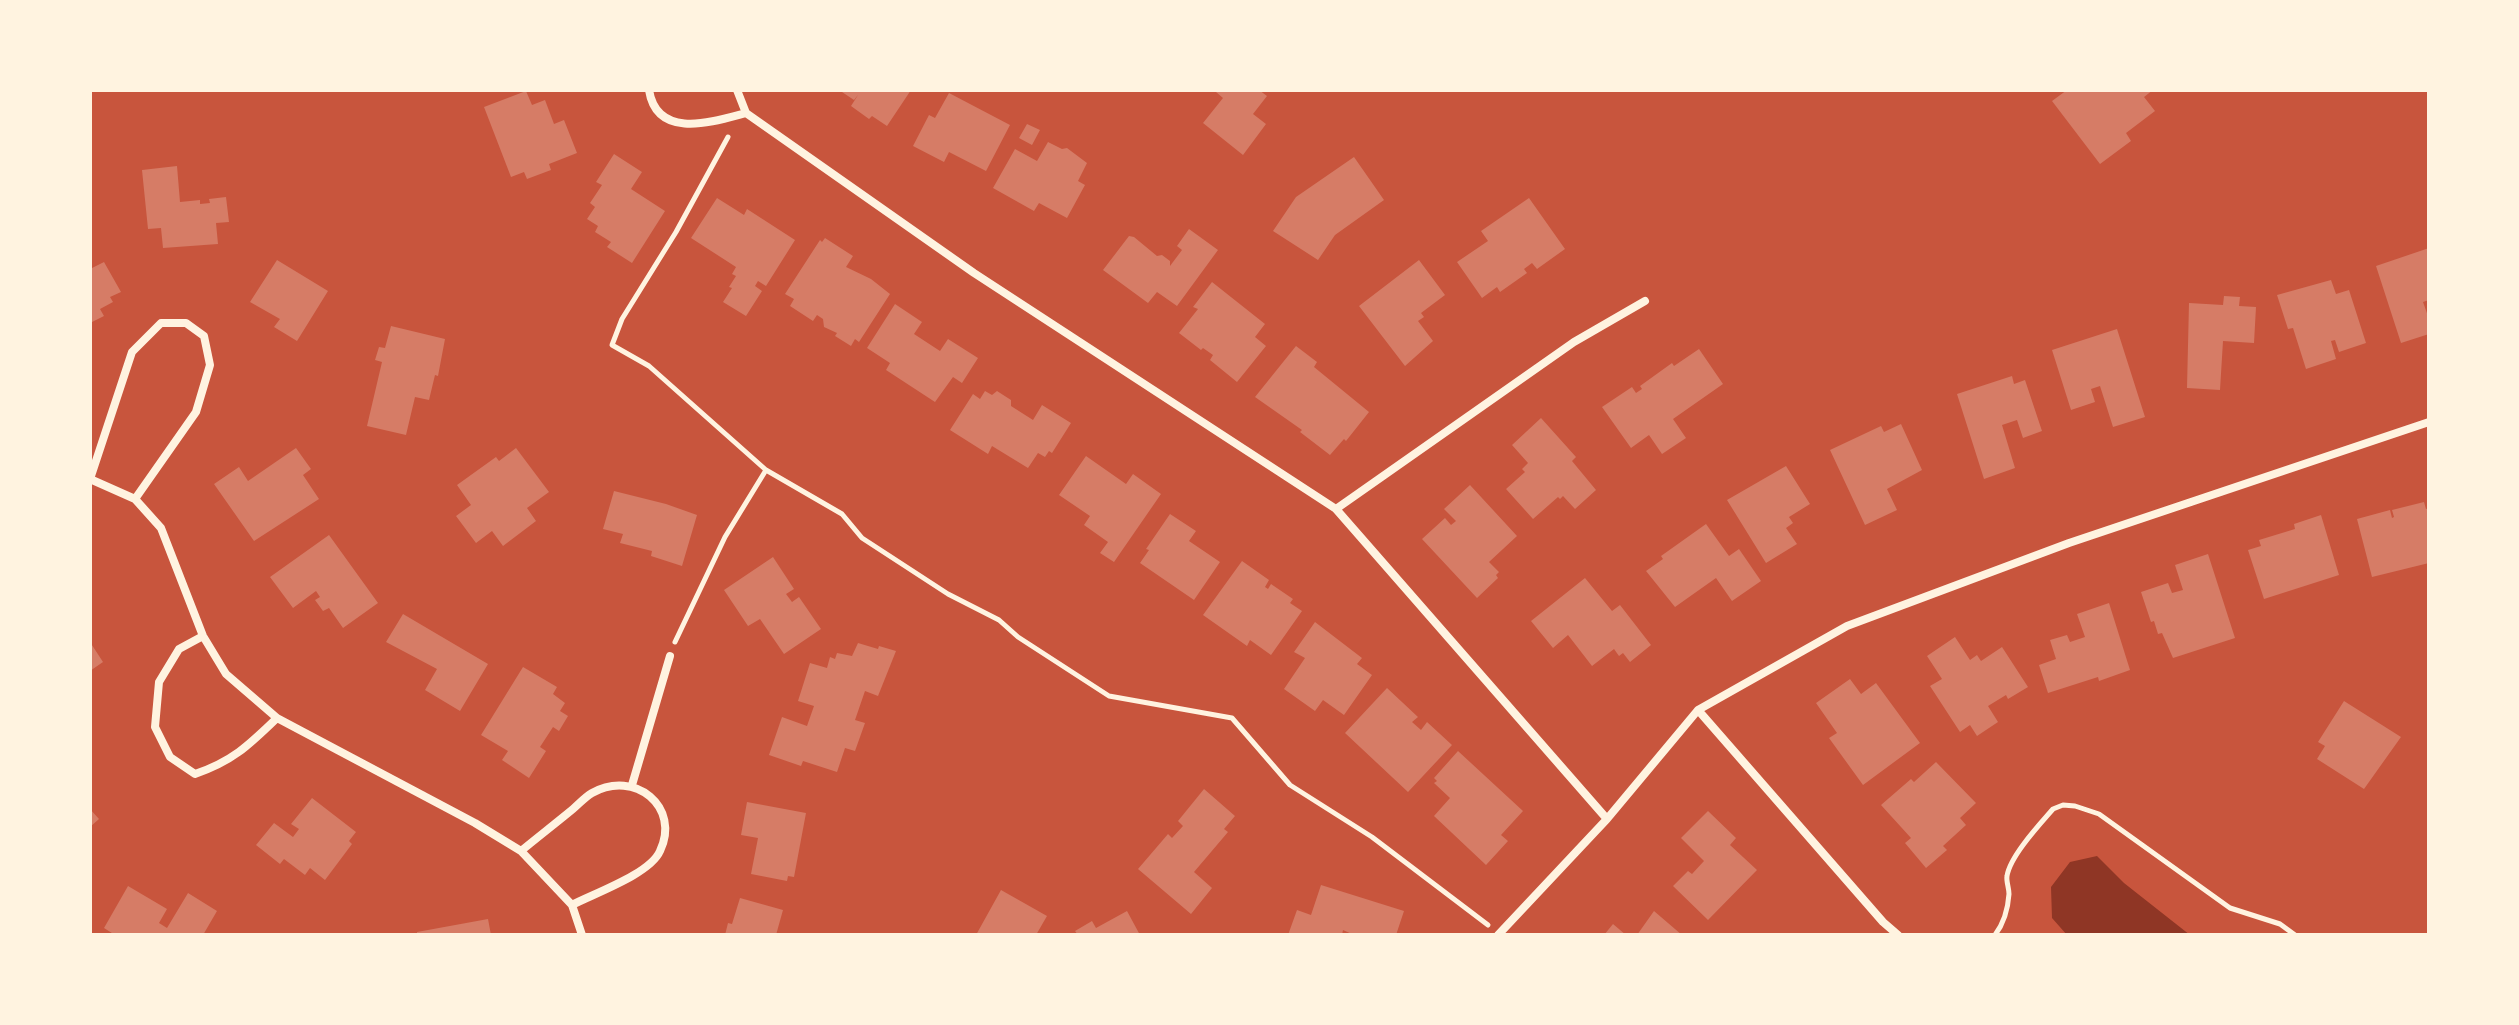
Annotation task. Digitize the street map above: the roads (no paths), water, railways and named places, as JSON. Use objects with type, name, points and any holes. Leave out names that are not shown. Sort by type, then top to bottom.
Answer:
[{"type":"street","points":[[649,90],[651,103],[662,117],[677,123],[713,122],[746,113]]},
{"type":"street","points":[[737,90],[746,113],[974,273],[1336,509],[1607,819]]},
{"type":"street","points":[[1336,509],[1574,342],[1645,301]]},
{"type":"street","points":[[135,499],[196,412],[210,365],[204,336],[186,323],[161,323],[132,352],[90,479],[135,499],[161,528],[203,636],[226,674],[277,718],[475,823],[521,851],[572,905],[582,935]]},
{"type":"street","points":[[1499,934],[1607,819],[1698,710],[1847,626],[2069,543],[2429,422]]},
{"type":"street","points":[[203,636],[179,649],[159,682],[155,727],[170,757],[195,774],[221,765],[249,745],[277,718]]},
{"type":"street","points":[[632,785],[670,656]]},
{"type":"street","points":[[1698,710],[1898,935]]},
{"type":"street","points":[[521,851],[591,793],[619,783],[632,785],[652,796],[661,813],[664,834],[660,852],[645,868],[572,905]]}]
